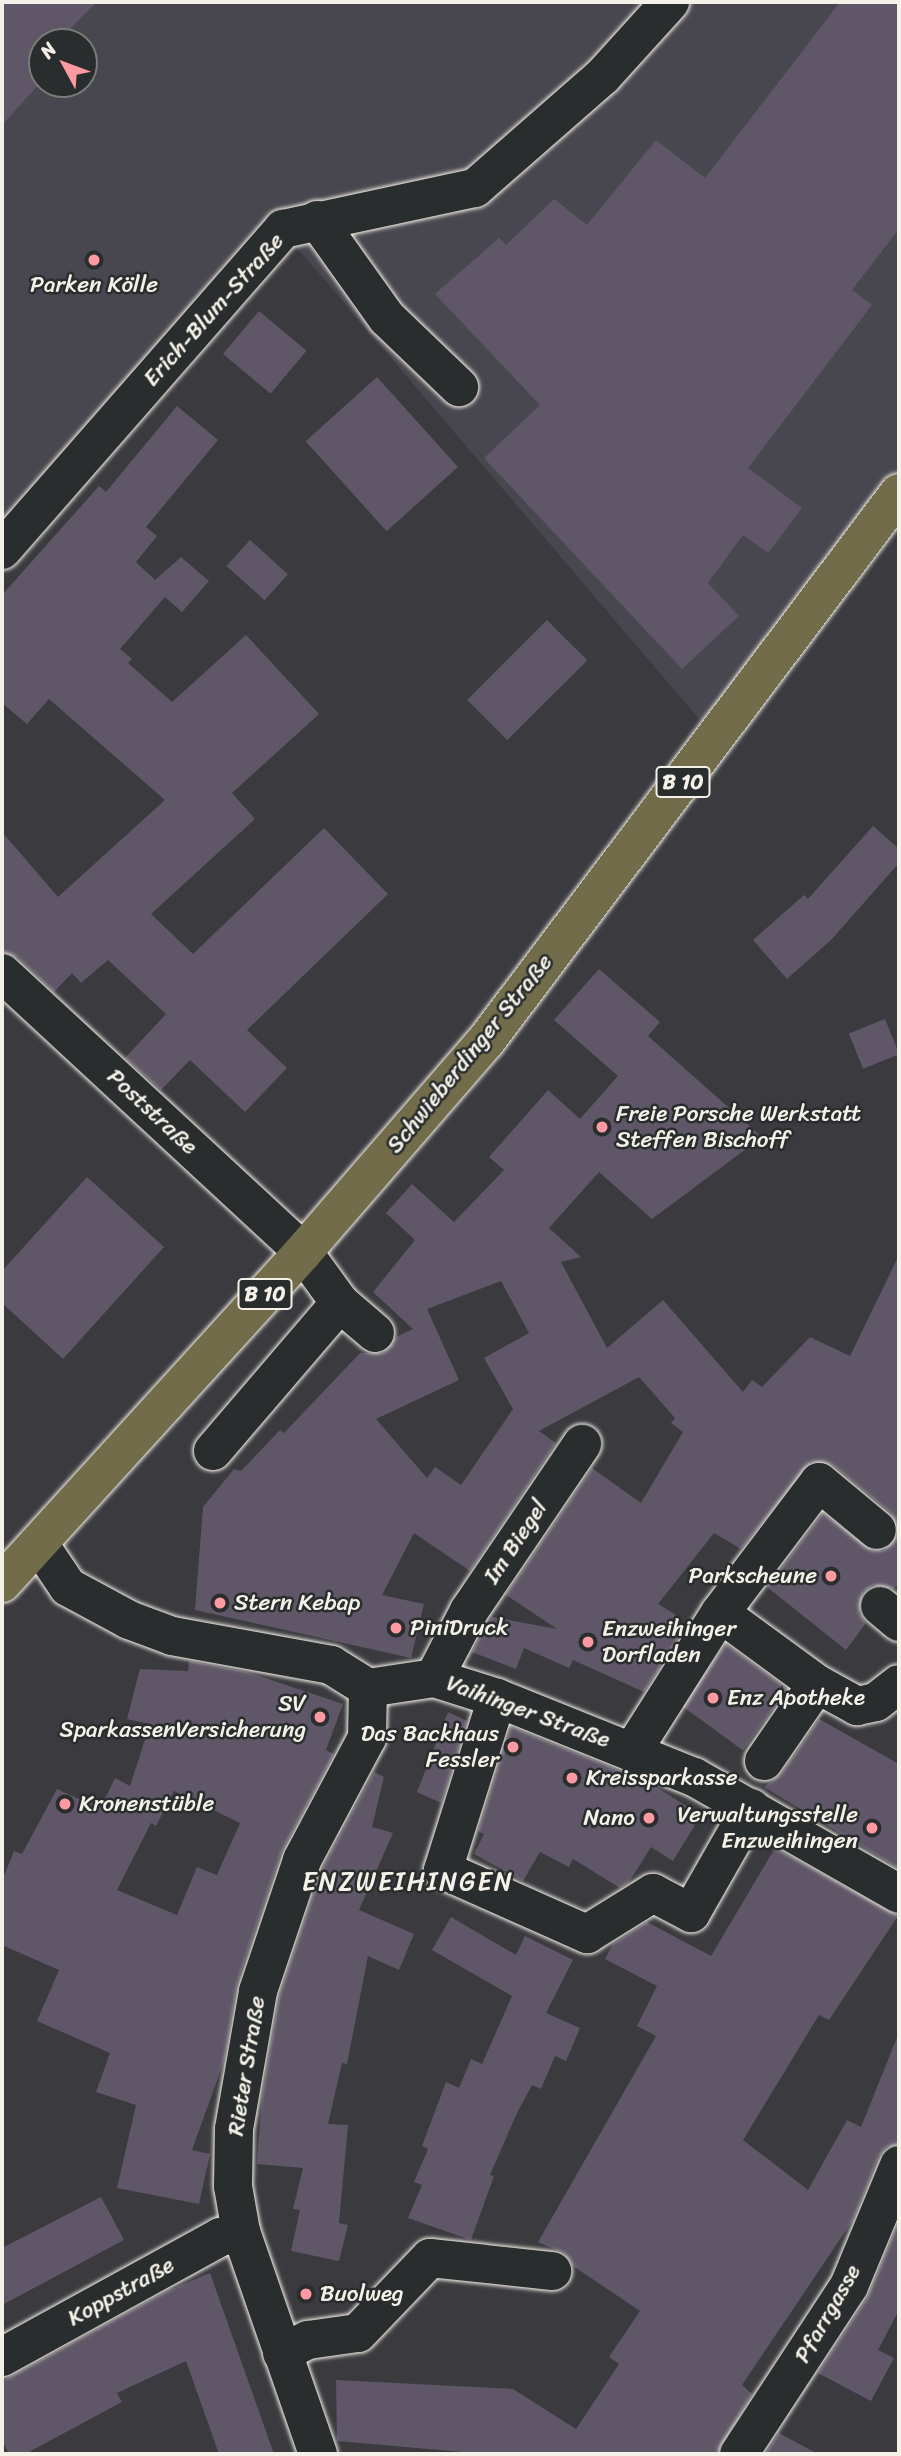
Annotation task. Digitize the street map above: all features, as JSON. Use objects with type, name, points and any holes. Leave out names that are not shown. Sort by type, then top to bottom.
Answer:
[{"type":"main road","name":"Schwieberdinger Straße","points":[[2,1583],[303,1252],[486,1041],[899,493]]},
{"type":"street","name":"Erich-Blum-Straße","points":[[2,550],[283,229],[475,188],[604,76],[670,2]]},
{"type":"street","points":[[317,220],[387,318],[459,387]]},
{"type":"street","name":"Poststraße","points":[[2,973],[303,1252],[340,1303],[375,1333]]},
{"type":"street","points":[[213,1451],[340,1303]]},
{"type":"street","name":"Im Biegel","points":[[434,1678],[469,1611],[582,1444]]},
{"type":"street","points":[[633,1750],[720,1613],[819,1482],[877,1530]]},
{"type":"street","points":[[39,1544],[68,1587],[129,1620],[172,1636],[331,1665],[368,1688]]},
{"type":"street","points":[[720,1613],[817,1684],[857,1706],[876,1702],[899,1684]]},
{"type":"street","name":"Vaihinger Straße","points":[[368,1688],[434,1678],[497,1698],[633,1750],[745,1805],[899,1894]]},
{"type":"street","points":[[497,1698],[443,1870],[587,1934],[653,1893],[691,1913],[763,1763],[817,1684]]},
{"type":"street","name":"Rieter Straße","points":[[318,2454],[242,2232],[233,2186],[234,2129],[257,1991],[302,1860],[367,1738],[368,1688]]},
{"type":"street","name":"Pfarrgasse","points":[[740,2454],[849,2286],[899,2165]]},
{"type":"street","name":"Koppstraße","points":[[2,2357],[220,2237],[242,2232]]},
{"type":"street","points":[[282,2353],[308,2340],[358,2333],[419,2265],[430,2258],[552,2271]]},
{"type":"shaded area","points":[[2,2],[899,2],[899,478],[711,733],[275,222],[2,533]]},
{"type":"building","points":[[2,2],[97,2],[71,28],[28,28],[28,96],[2,125]]},
{"type":"building","points":[[840,2],[899,2],[899,229],[852,290],[872,305],[748,468],[802,508],[768,553],[743,535],[708,583],[739,616],[682,669],[484,458],[540,405],[435,294],[499,238],[506,245],[554,199],[587,225],[656,140],[705,178]]},
{"type":"building","points":[[259,311],[306,351],[270,394],[223,354]]},
{"type":"building","points":[[377,377],[458,467],[387,531],[306,441]]},
{"type":"building","points":[[177,406],[218,440],[146,527],[157,536],[136,562],[155,580],[181,557],[209,581],[182,612],[165,597],[120,649],[132,659],[128,663],[172,702],[246,635],[319,714],[232,793],[255,819],[151,914],[193,954],[324,828],[388,894],[247,1030],[287,1068],[245,1112],[190,1060],[161,1090],[125,1058],[166,1014],[108,960],[81,983],[72,973],[54,992],[17,957],[2,952],[2,832],[58,897],[165,800],[49,699],[27,724],[2,703],[2,595],[99,486],[106,492]]},
{"type":"building","points":[[250,540],[288,574],[264,600],[227,566]]},
{"type":"building","points":[[547,620],[587,660],[507,740],[467,700]]},
{"type":"building","points":[[873,826],[899,849],[899,863],[831,940],[787,979],[753,940],[804,895],[808,899]]},
{"type":"building","points":[[599,969],[660,1022],[648,1036],[762,1137],[652,1219],[599,1172],[549,1228],[581,1257],[561,1262],[607,1348],[663,1300],[743,1392],[752,1380],[762,1387],[810,1337],[850,1356],[899,1255],[899,1583],[894,1589],[873,1585],[863,1592],[859,1613],[866,1623],[846,1650],[767,1587],[823,1513],[873,1551],[885,1550],[898,1534],[891,1513],[833,1465],[811,1462],[741,1549],[714,1533],[658,1604],[676,1615],[672,1621],[685,1628],[644,1692],[573,1660],[569,1668],[524,1648],[516,1669],[472,1652],[492,1617],[557,1629],[506,1595],[592,1468],[641,1503],[683,1432],[671,1423],[675,1418],[639,1377],[539,1431],[556,1443],[470,1571],[414,1533],[382,1595],[424,1604],[411,1658],[195,1610],[203,1507],[234,1469],[241,1471],[280,1430],[284,1433],[360,1353],[383,1353],[396,1337],[413,1329],[373,1292],[415,1240],[386,1213],[412,1184],[454,1222],[504,1170],[489,1157],[548,1090],[580,1119],[618,1076],[554,1020]],"holes":[[[501,1281],[529,1333],[484,1358],[513,1409],[461,1485],[435,1467],[427,1478],[376,1419],[459,1380],[427,1309]]]},
{"type":"building","points":[[885,1019],[899,1054],[863,1069],[849,1034]]},
{"type":"building","points":[[87,1177],[164,1247],[63,1359],[2,1303],[2,1271]]},
{"type":"building","points":[[726,1644],[787,1689],[743,1750],[681,1705]]},
{"type":"building","points":[[189,1661],[247,1672],[343,1704],[326,1750],[334,1754],[281,1853],[237,1984],[224,2061],[192,2150],[210,2154],[199,2204],[117,2188],[136,2105],[96,2092],[110,2053],[37,2021],[59,1970],[2,1945],[2,1881],[14,1851],[22,1854],[57,1789],[90,1804],[94,1796],[104,1801],[115,1778],[130,1786],[150,1724],[127,1719],[140,1669],[188,1671]],"holes":[[[174,1791],[240,1823],[217,1875],[197,1867],[177,1915],[117,1890],[151,1823],[156,1826]]]},
{"type":"building","points":[[448,1712],[467,1721],[441,1803],[417,1792]]},
{"type":"building","points":[[819,1719],[899,1764],[899,1869],[764,1787],[782,1773]]},
{"type":"building","points":[[511,1727],[648,1782],[701,1815],[673,1861],[651,1847],[629,1882],[620,1888],[573,1859],[569,1867],[540,1852],[523,1881],[474,1854],[484,1834],[478,1831]]},
{"type":"building","points":[[374,1772],[384,1777],[372,1827],[393,1833],[359,1910],[414,1934],[399,1970],[368,1956],[347,2064],[342,2063],[328,2124],[348,2125],[339,2223],[348,2225],[339,2261],[291,2251],[300,2210],[293,2209],[303,2168],[257,2164],[262,2097],[279,1996],[322,1869]]},
{"type":"building","points":[[775,1848],[898,1916],[829,2020],[819,2015],[743,2140],[808,2190],[847,2120],[861,2127],[898,2035],[899,2144],[886,2147],[879,2156],[853,2220],[742,2385],[752,2394],[717,2454],[485,2454],[337,2441],[336,2380],[513,2389],[576,2429],[619,2364],[609,2357],[640,2311],[573,2266],[564,2253],[538,2242],[656,2036],[637,2026],[657,1986],[605,1959],[613,1944],[647,1922],[711,1956]]},
{"type":"building","points":[[451,1917],[516,1955],[525,1936],[573,1960],[546,2013],[580,2028],[566,2061],[555,2056],[541,2089],[532,2085],[517,2113],[490,2175],[494,2176],[471,2240],[408,2218],[422,2185],[414,2182],[428,2149],[422,2146],[446,2082],[459,2088],[471,2059],[482,2064],[512,1996],[432,1950]]},
{"type":"building","points":[[101,2197],[124,2240],[2,2305],[2,2248]]},
{"type":"building","points":[[899,2222],[899,2310],[878,2350],[894,2358],[871,2401],[818,2373],[867,2298]]},
{"type":"building","points":[[210,2273],[274,2454],[219,2454],[186,2361],[117,2393],[122,2402],[25,2454],[9,2454],[2,2440],[2,2381],[165,2292]]},
{"type":"building","points":[[779,2433],[818,2454],[765,2454]]},
{"type":"place","name":"Parken Kölle","points":[[94,260]]},
{"type":"place","name":"Freie Porsche Werkstatt Steffen Bischoff","points":[[602,1127]]},
{"type":"place","name":"Parkscheune","points":[[831,1576]]},
{"type":"place","name":"Stern Kebap","points":[[220,1603]]},
{"type":"place","name":"PiniDruck","points":[[396,1628]]},
{"type":"place","name":"Enzweihinger Dorfladen","points":[[588,1642]]},
{"type":"place","name":"Enz Apotheke","points":[[713,1698]]},
{"type":"place","name":"SV SparkassenVersicherung","points":[[320,1717]]},
{"type":"place","name":"Das Backhaus Fessler","points":[[513,1747]]},
{"type":"place","name":"Kreissparkasse","points":[[572,1778]]},
{"type":"place","name":"Kronenstüble","points":[[65,1804]]},
{"type":"place","name":"Nano","points":[[649,1818]]},
{"type":"place","name":"Verwaltungsstelle Enzweihingen","points":[[872,1828]]},
{"type":"place","name":"Buolweg","points":[[306,2294]]},
{"type":"district","name":"ENZWEIHINGEN","points":[[408,1882]]}]
